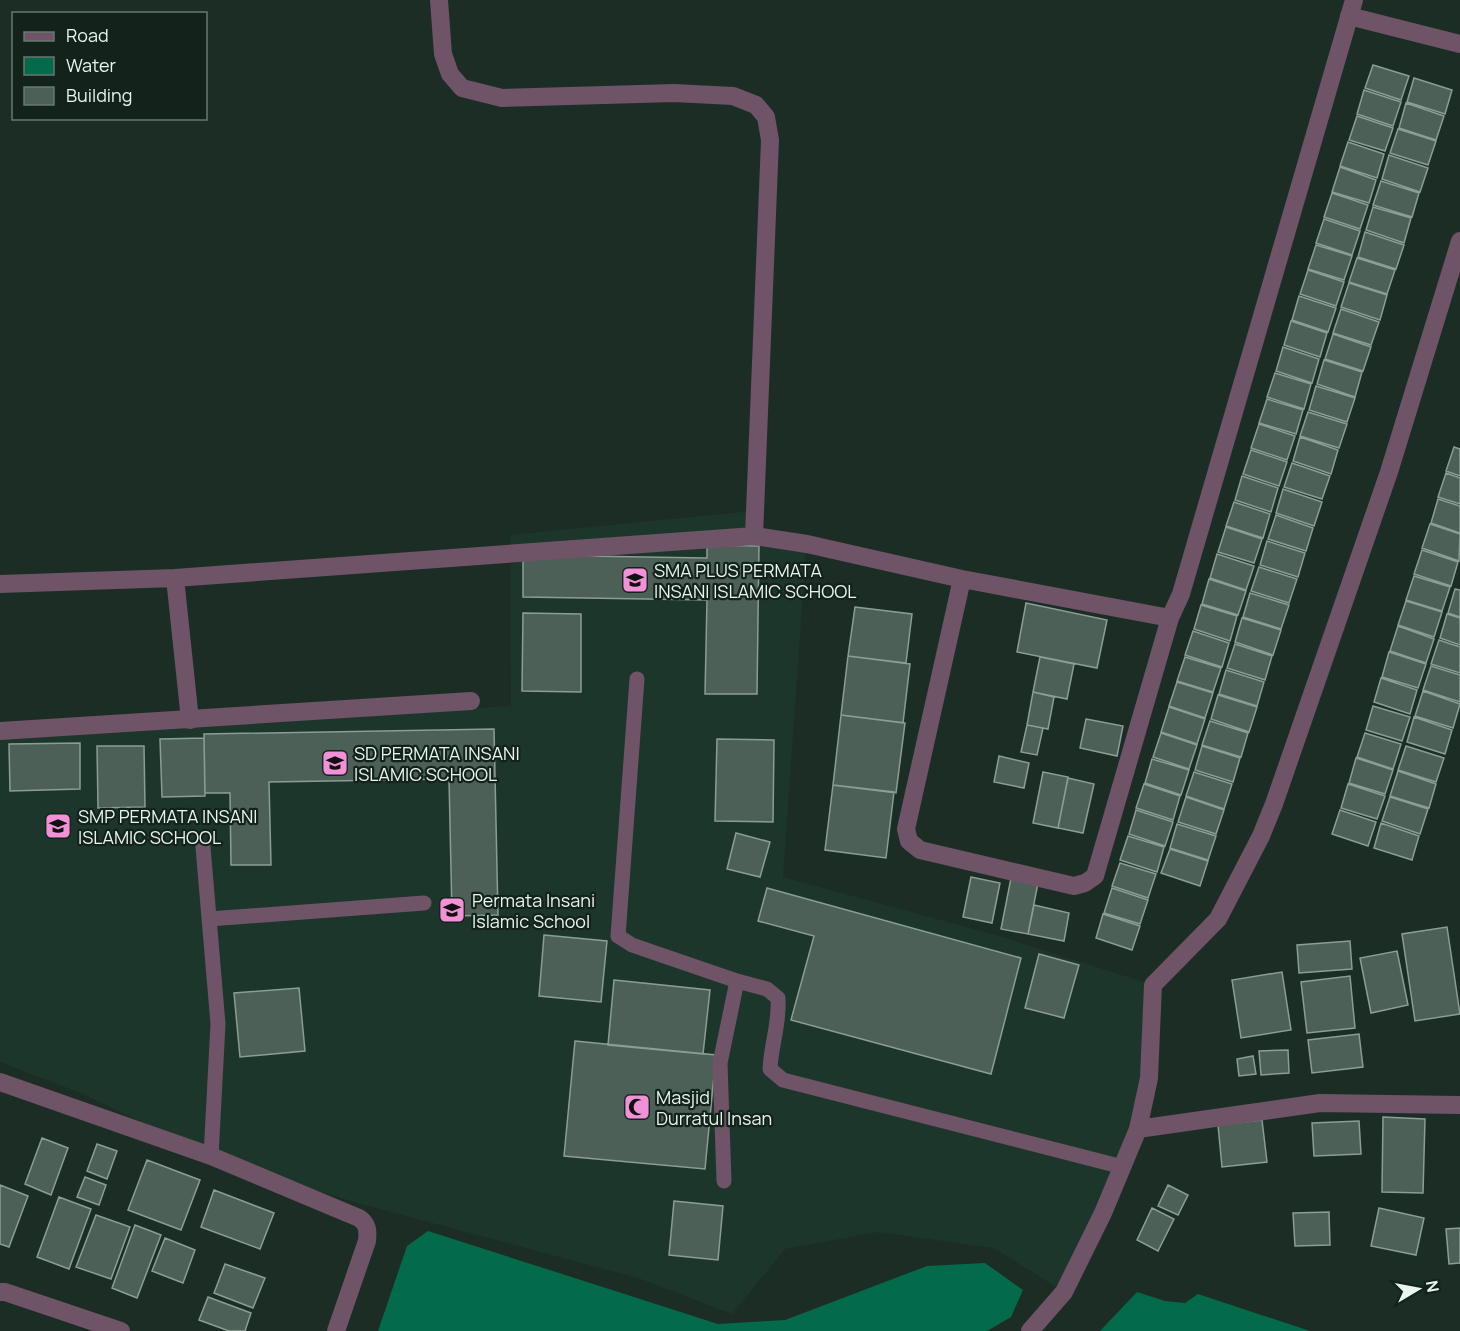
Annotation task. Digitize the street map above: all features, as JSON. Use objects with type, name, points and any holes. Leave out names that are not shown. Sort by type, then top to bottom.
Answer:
[{"type":"street","points":[[439,0],[443,54],[450,74],[462,88],[502,98],[674,93],[733,96],[756,105],[766,117],[770,140],[754,536]]},
{"type":"street","points":[[962,579],[906,829],[909,840],[920,850],[1074,886],[1086,883],[1095,876],[1170,618],[1181,594],[1352,8],[1460,44]]},
{"type":"street","points":[[1030,1331],[1064,1292],[1123,1167],[1138,1129],[1149,1078],[1153,985],[1218,919],[1261,836],[1274,804],[1389,472],[1460,241]]},
{"type":"street","points":[[0,584],[175,578],[754,536],[807,544],[962,579],[1170,618]]},
{"type":"street","points":[[175,578],[190,720]]},
{"type":"street","points":[[0,731],[471,701]]},
{"type":"street","points":[[0,1082],[212,1156],[366,1222],[367,1241],[336,1331]]},
{"type":"street","points":[[1138,1129],[1320,1103],[1460,1105]]},
{"type":"street","points":[[0,1292],[121,1331]]},
{"type":"lane","points":[[637,679],[618,936],[632,945],[767,989],[778,998],[779,1013],[770,1069],[783,1080],[1123,1167]]},
{"type":"lane","points":[[203,847],[218,1024],[212,1156]]},
{"type":"lane","points":[[208,919],[424,903]]},
{"type":"lane","points":[[724,1181],[720,1063],[737,981]]},
{"type":"shaded area","name":"Permata Insani Islamic School","points":[[753,511],[760,529],[806,550],[783,877],[999,936],[1153,985],[1149,1078],[1064,1292],[994,1248],[878,1232],[785,1249],[732,1314],[638,1278],[361,1204],[231,1164],[78,1092],[0,1062],[0,736],[511,706],[510,535]]},
{"type":"water","points":[[428,1231],[718,1324],[785,1320],[927,1266],[985,1263],[1023,1290],[1011,1317],[987,1331],[378,1331],[407,1246]]},
{"type":"water","points":[[1137,1292],[1165,1301],[1185,1303],[1198,1294],[1310,1331],[1100,1331]]},
{"type":"building","points":[[1373,65],[1409,76],[1401,100],[1365,88]]},
{"type":"building","points":[[1414,78],[1452,90],[1445,114],[1407,102]]},
{"type":"building","points":[[1364,90],[1401,102],[1393,126],[1357,114]]},
{"type":"building","points":[[1406,103],[1444,116],[1436,140],[1399,128]]},
{"type":"building","points":[[1357,116],[1393,128],[1385,151],[1349,140]]},
{"type":"building","points":[[1398,129],[1436,141],[1428,165],[1390,153]]},
{"type":"building","points":[[1348,142],[1384,154],[1377,178],[1340,166]]},
{"type":"building","points":[[1389,155],[1428,168],[1420,192],[1382,179]]},
{"type":"building","points":[[1340,167],[1376,180],[1369,203],[1332,192]]},
{"type":"building","points":[[1381,181],[1419,193],[1412,217],[1373,205]]},
{"type":"building","points":[[1332,193],[1368,205],[1360,229],[1324,217]]},
{"type":"building","points":[[1373,207],[1411,218],[1404,243],[1366,230]]},
{"type":"building","points":[[1324,219],[1360,231],[1352,255],[1316,243]]},
{"type":"building","points":[[1365,232],[1404,245],[1396,269],[1358,257]]},
{"type":"building","points":[[1316,245],[1352,256],[1344,280],[1308,269]]},
{"type":"building","points":[[1357,258],[1395,270],[1387,294],[1349,282]]},
{"type":"building","points":[[1308,270],[1344,282],[1336,306],[1300,294]]},
{"type":"building","points":[[1349,283],[1387,295],[1380,320],[1341,307]]},
{"type":"building","points":[[1299,296],[1336,308],[1328,332],[1292,320]]},
{"type":"building","points":[[1341,309],[1379,322],[1371,345],[1333,333]]},
{"type":"building","points":[[1291,321],[1327,333],[1320,357],[1284,345]]},
{"type":"building","points":[[1333,334],[1371,347],[1363,371],[1325,359]]},
{"type":"building","points":[[1283,347],[1319,359],[1312,383],[1276,371]]},
{"type":"building","points":[[1324,360],[1362,372],[1355,397],[1317,384]]},
{"type":"building","points":[[1275,373],[1311,384],[1304,409],[1267,397]]},
{"type":"building","points":[[1316,386],[1355,398],[1347,422],[1309,410]]},
{"type":"building","points":[[1267,399],[1303,410],[1296,434],[1259,423]]},
{"type":"building","points":[[1308,412],[1347,424],[1339,448],[1300,436]]},
{"type":"building","points":[[1259,424],[1295,436],[1287,460],[1251,448]]},
{"type":"building","points":[[1300,437],[1338,450],[1331,474],[1293,461]]},
{"type":"building","points":[[1454,447],[1460,449],[1460,476],[1446,471]]},
{"type":"building","points":[[1251,450],[1287,462],[1279,486],[1243,474]]},
{"type":"building","points":[[1292,463],[1330,476],[1322,499],[1284,487]]},
{"type":"building","points":[[1446,473],[1460,478],[1460,504],[1438,497]]},
{"type":"building","points":[[1242,476],[1278,488],[1271,512],[1235,500]]},
{"type":"building","points":[[1283,489],[1322,502],[1314,526],[1276,513]]},
{"type":"building","points":[[1438,499],[1460,506],[1460,533],[1431,523]]},
{"type":"building","points":[[1234,502],[1270,514],[1263,538],[1226,526]]},
{"type":"building","points":[[1276,515],[1313,528],[1306,551],[1268,539]]},
{"type":"building","points":[[1430,524],[1460,534],[1459,561],[1422,548]]},
{"type":"building","points":[[1226,527],[1262,539],[1254,563],[1218,552]]},
{"type":"building","points":[[1267,541],[1305,553],[1298,577],[1260,565]]},
{"type":"building","points":[[707,545],[759,546],[757,694],[705,694],[707,600],[523,597],[523,555],[707,558]]},
{"type":"building","points":[[1422,550],[1458,562],[1451,586],[1414,574]]},
{"type":"building","points":[[1217,554],[1254,566],[1246,590],[1210,578]]},
{"type":"building","points":[[1259,567],[1297,579],[1289,603],[1251,591]]},
{"type":"building","points":[[1414,576],[1450,587],[1442,611],[1406,600]]},
{"type":"building","points":[[1209,579],[1246,591],[1238,615],[1202,604]]},
{"type":"building","points":[[1455,589],[1460,590],[1460,617],[1448,613]]},
{"type":"building","points":[[1250,593],[1289,605],[1281,629],[1243,617]]},
{"type":"building","points":[[1406,601],[1442,612],[1434,637],[1398,625]]},
{"type":"building","points":[[1026,603],[1107,620],[1097,668],[1017,652]]},
{"type":"building","points":[[1201,605],[1237,616],[1230,641],[1194,629]]},
{"type":"building","points":[[855,607],[912,614],[906,663],[848,656]]},
{"type":"building","points":[[523,613],[581,614],[581,692],[522,691]]},
{"type":"building","points":[[1447,614],[1460,618],[1460,645],[1440,638]]},
{"type":"building","points":[[1242,618],[1281,630],[1273,655],[1235,642]]},
{"type":"building","points":[[1398,626],[1434,639],[1426,663],[1390,651]]},
{"type":"building","points":[[1193,631],[1229,643],[1222,667],[1185,655]]},
{"type":"building","points":[[1439,640],[1460,647],[1460,673],[1431,664]]},
{"type":"building","points":[[1235,644],[1272,656],[1265,680],[1227,668]]},
{"type":"building","points":[[1389,652],[1426,664],[1418,688],[1382,677]]},
{"type":"building","points":[[848,656],[910,664],[903,723],[841,715]]},
{"type":"building","points":[[1040,657],[1074,664],[1067,699],[1033,692]]},
{"type":"building","points":[[1185,657],[1221,668],[1213,692],[1177,681]]},
{"type":"building","points":[[1431,666],[1460,675],[1460,702],[1423,690]]},
{"type":"building","points":[[1226,670],[1264,682],[1257,706],[1219,694]]},
{"type":"building","points":[[1381,678],[1417,690],[1410,714],[1374,702]]},
{"type":"building","points":[[1177,682],[1213,693],[1205,718],[1169,706]]},
{"type":"building","points":[[1423,691],[1460,704],[1453,728],[1415,716]]},
{"type":"building","points":[[1033,692],[1054,697],[1048,729],[1027,725]]},
{"type":"building","points":[[1218,695],[1257,707],[1249,732],[1211,719]]},
{"type":"building","points":[[1373,706],[1410,717],[1402,741],[1366,730]]},
{"type":"building","points":[[1169,707],[1205,719],[1197,744],[1161,732]]},
{"type":"building","points":[[841,715],[905,723],[896,793],[833,785]]},
{"type":"building","points":[[1414,717],[1452,730],[1445,754],[1407,742]]},
{"type":"building","points":[[1086,719],[1123,726],[1117,756],[1080,748]]},
{"type":"building","points":[[1210,721],[1248,733],[1241,757],[1202,745]]},
{"type":"building","points":[[1027,725],[1043,728],[1037,755],[1021,752]]},
{"type":"building","points":[[494,729],[498,915],[452,916],[449,779],[269,782],[271,865],[231,865],[230,793],[205,793],[204,734]]},
{"type":"building","points":[[1161,733],[1197,745],[1189,769],[1153,757]]},
{"type":"building","points":[[1365,733],[1401,744],[1393,769],[1357,757]]},
{"type":"building","points":[[204,738],[205,796],[162,797],[160,739]]},
{"type":"building","points":[[717,739],[774,740],[773,822],[715,821]]},
{"type":"building","points":[[80,743],[80,789],[10,791],[9,744]]},
{"type":"building","points":[[97,746],[144,746],[145,807],[98,808]]},
{"type":"building","points":[[1202,746],[1240,758],[1233,782],[1195,770]]},
{"type":"building","points":[[1406,746],[1444,758],[1436,782],[1398,770]]},
{"type":"building","points":[[999,756],[1029,763],[1024,788],[994,782]]},
{"type":"building","points":[[1356,758],[1393,770],[1385,794],[1349,783]]},
{"type":"building","points":[[1152,759],[1189,770],[1181,795],[1145,783]]},
{"type":"building","points":[[1398,771],[1436,784],[1429,808],[1390,796]]},
{"type":"building","points":[[1043,772],[1068,777],[1058,828],[1033,823]]},
{"type":"building","points":[[1194,772],[1232,784],[1224,809],[1186,796]]},
{"type":"building","points":[[1068,778],[1094,784],[1083,833],[1058,828]]},
{"type":"building","points":[[1144,784],[1180,796],[1173,820],[1136,808]]},
{"type":"building","points":[[1348,784],[1385,796],[1377,819],[1341,808]]},
{"type":"building","points":[[833,785],[894,792],[886,858],[825,850]]},
{"type":"building","points":[[1186,797],[1224,810],[1216,834],[1178,822]]},
{"type":"building","points":[[1390,797],[1428,809],[1420,834],[1382,821]]},
{"type":"building","points":[[1136,810],[1173,822],[1165,846],[1129,834]]},
{"type":"building","points":[[1340,810],[1376,822],[1368,846],[1332,834]]},
{"type":"building","points":[[1381,823],[1419,836],[1412,860],[1374,848]]},
{"type":"building","points":[[1177,824],[1216,836],[1208,860],[1170,848]]},
{"type":"building","points":[[736,833],[770,842],[760,877],[727,869]]},
{"type":"building","points":[[1128,836],[1164,847],[1157,872],[1120,860]]},
{"type":"building","points":[[1170,849],[1208,861],[1200,886],[1161,873]]},
{"type":"building","points":[[1120,863],[1156,874],[1148,898],[1112,886]]},
{"type":"building","points":[[971,877],[1000,883],[992,923],[963,917]]},
{"type":"building","points":[[1011,878],[1038,883],[1028,934],[1001,929]]},
{"type":"building","points":[[767,888],[1021,958],[991,1074],[791,1020],[814,936],[758,921]]},
{"type":"building","points":[[1112,888],[1148,900],[1140,924],[1104,913]]},
{"type":"building","points":[[1034,905],[1069,913],[1064,941],[1028,934]]},
{"type":"building","points":[[1103,914],[1140,926],[1132,950],[1096,938]]},
{"type":"building","points":[[1447,927],[1460,1014],[1415,1021],[1402,934]]},
{"type":"building","points":[[544,935],[607,941],[601,1002],[539,996]]},
{"type":"building","points":[[1350,941],[1352,969],[1299,973],[1297,945]]},
{"type":"building","points":[[1397,951],[1408,1005],[1371,1013],[1360,958]]},
{"type":"building","points":[[1039,954],[1079,965],[1064,1018],[1025,1008]]},
{"type":"building","points":[[1282,972],[1291,1030],[1241,1038],[1232,980]]},
{"type":"building","points":[[1350,976],[1355,1028],[1307,1033],[1301,982]]},
{"type":"building","points":[[614,980],[710,990],[703,1054],[608,1045]]},
{"type":"building","points":[[299,988],[305,1051],[240,1057],[234,993]]},
{"type":"building","points":[[1359,1034],[1363,1067],[1312,1073],[1308,1040]]},
{"type":"building","points":[[575,1041],[716,1055],[705,1169],[564,1156]]},
{"type":"building","points":[[1288,1050],[1289,1073],[1261,1075],[1259,1051]]},
{"type":"building","points":[[1253,1056],[1256,1074],[1239,1076],[1237,1059]]},
{"type":"building","points":[[1383,1117],[1425,1119],[1423,1193],[1382,1192]]},
{"type":"building","points":[[1262,1120],[1267,1162],[1222,1167],[1218,1125]]},
{"type":"building","points":[[1359,1121],[1361,1154],[1314,1156],[1312,1123]]},
{"type":"building","points":[[42,1138],[68,1148],[51,1195],[25,1184]]},
{"type":"building","points":[[97,1144],[117,1151],[107,1179],[87,1171]]},
{"type":"building","points":[[147,1160],[200,1180],[181,1230],[128,1210]]},
{"type":"building","points":[[85,1177],[106,1185],[99,1205],[77,1197]]},
{"type":"building","points":[[0,1185],[28,1196],[9,1247],[0,1244]]},
{"type":"building","points":[[1168,1185],[1188,1195],[1178,1215],[1158,1206]]},
{"type":"building","points":[[214,1190],[274,1213],[260,1249],[201,1227]]},
{"type":"building","points":[[59,1197],[91,1209],[69,1269],[37,1257]]},
{"type":"building","points":[[674,1201],[723,1206],[718,1260],[669,1255]]},
{"type":"building","points":[[1152,1208],[1174,1219],[1158,1251],[1137,1240]]},
{"type":"building","points":[[1379,1208],[1424,1218],[1416,1255],[1371,1246]]},
{"type":"building","points":[[1329,1212],[1330,1245],[1295,1246],[1293,1213]]},
{"type":"building","points":[[96,1215],[130,1227],[111,1279],[76,1267]]},
{"type":"building","points":[[135,1225],[161,1235],[137,1298],[112,1288]]},
{"type":"building","points":[[1460,1228],[1460,1263],[1449,1264],[1446,1229]]},
{"type":"building","points":[[165,1238],[195,1250],[183,1283],[152,1271]]},
{"type":"building","points":[[225,1264],[265,1278],[253,1308],[214,1293]]},
{"type":"building","points":[[208,1297],[251,1313],[245,1331],[229,1331],[199,1320]]},
{"type":"place","name":"SMA PLUS PERMATA INSANI ISLAMIC SCHOOL","points":[[635,580]]},
{"type":"place","name":"SD PERMATA INSANI ISLAMIC SCHOOL","points":[[335,763]]},
{"type":"place","name":"SMP PERMATA INSANI ISLAMIC SCHOOL","points":[[58,826]]},
{"type":"place","name":"Permata Insani Islamic School","points":[[452,910]]},
{"type":"place","name":"Masjid Durratul Insan","points":[[637,1107]]}]
